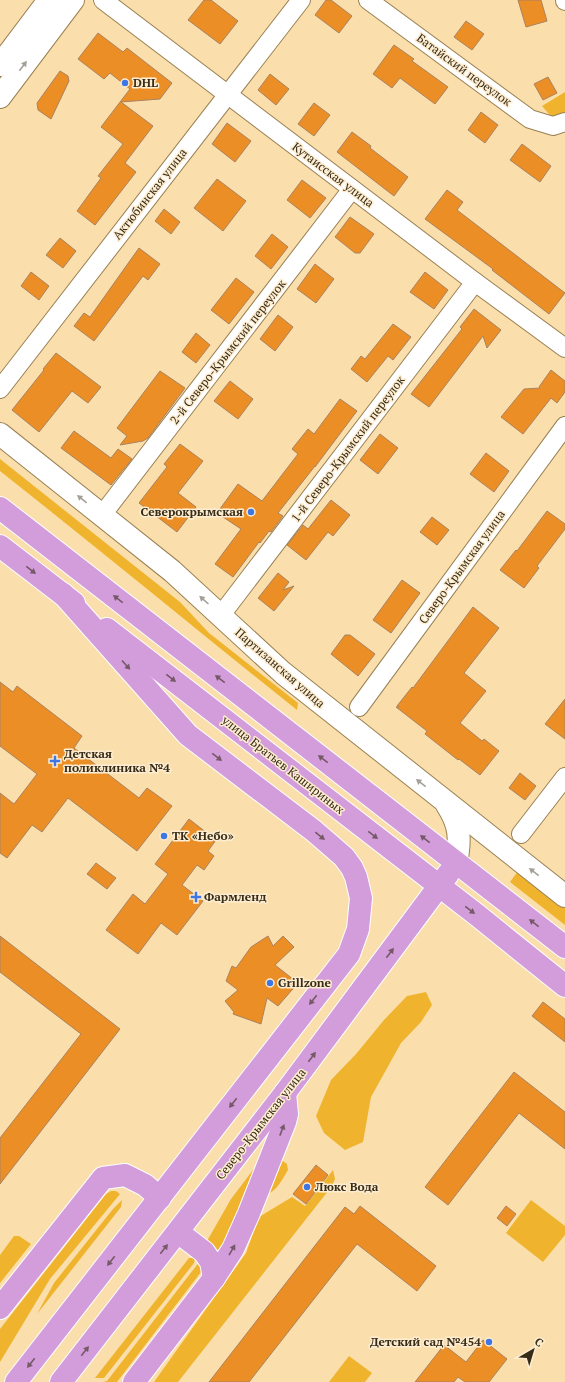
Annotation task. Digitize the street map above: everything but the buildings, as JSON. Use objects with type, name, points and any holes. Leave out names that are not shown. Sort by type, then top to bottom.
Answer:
[{"type":"main road","points":[[0,65],[49,0]]},
{"type":"main road","points":[[0,97],[73,0]]},
{"type":"main road","name":"Партизанская улица","points":[[0,434],[172,571],[282,673],[565,896]]},
{"type":"main road","points":[[0,508],[565,947]]},
{"type":"main road","name":"улица Братьев Кашириных","points":[[0,546],[477,915],[565,986]]},
{"type":"main road","points":[[16,1382],[337,969],[352,947],[358,929],[361,898],[354,872],[335,848],[188,735],[63,594]]},
{"type":"main road","points":[[446,803],[454,815],[459,829],[459,846],[456,863]]},
{"type":"main road","name":"Северо-Крымская улица","points":[[61,1382],[285,1093],[456,863]]},
{"type":"main road","points":[[134,1382],[214,1278],[233,1249],[285,1122],[287,1114],[285,1093]]},
{"type":"main road","points":[[0,1308],[103,1178],[125,1175],[145,1185],[160,1198]]},
{"type":"main road","points":[[178,1232],[204,1252],[211,1262],[214,1278]]},
{"type":"street","name":"Кутаисская улица","points":[[103,0],[475,282],[565,348]]},
{"type":"street","name":"Актюбинская улица","points":[[0,389],[301,0]]},
{"type":"street","name":"Батайский переулок","points":[[368,0],[530,119],[553,126],[565,122]]},
{"type":"street","name":"2-й Северо-Крымский переулок","points":[[102,515],[352,189]]},
{"type":"street","name":"1-й Северо-Крымский переулок","points":[[221,615],[475,282]]},
{"type":"street","name":"Северо-Крымская улица","points":[[359,707],[565,426]]},
{"type":"street","points":[[521,834],[565,776]]},
{"type":"shaded area","points":[[565,92],[565,118],[556,122],[542,106]]},
{"type":"shaded area","points":[[0,459],[180,602],[209,633],[298,703],[297,710],[0,471]]},
{"type":"shaded area","points":[[518,871],[565,907],[565,925],[510,882]]},
{"type":"shaded area","points":[[426,992],[432,1005],[421,1022],[401,1043],[371,1097],[363,1142],[345,1150],[324,1133],[316,1116],[331,1080],[407,996]]},
{"type":"shaded area","points":[[262,1158],[225,1243],[217,1251],[213,1245],[207,1241],[231,1199]]},
{"type":"shaded area","points":[[280,1159],[287,1164],[288,1170],[276,1188],[270,1193],[266,1194]]},
{"type":"shaded area","points":[[333,1170],[335,1179],[332,1186],[178,1382],[154,1382],[246,1253],[259,1217],[292,1197],[305,1206]]},
{"type":"shaded area","points":[[111,1191],[116,1191],[120,1194],[50,1279],[0,1362],[0,1329],[106,1194]]},
{"type":"shaded area","points":[[122,1200],[121,1207],[37,1314],[54,1283],[113,1209]]},
{"type":"shaded area","points":[[531,1200],[565,1226],[565,1235],[543,1262],[506,1233]]},
{"type":"shaded area","points":[[14,1236],[19,1236],[31,1244],[0,1283],[0,1255]]},
{"type":"shaded area","points":[[189,1258],[195,1258],[194,1263],[104,1378],[95,1378]]},
{"type":"shaded area","points":[[200,1261],[203,1268],[201,1272],[117,1382],[103,1382],[107,1381]]},
{"type":"shaded area","points":[[349,1356],[372,1373],[365,1382],[329,1382]]},
{"type":"place","name":"DHL","points":[[125,83]]},
{"type":"place","name":"Северокрымская","points":[[251,512]]},
{"type":"place","name":"Детская поликлиника №4","points":[[55,761]]},
{"type":"place","name":"ТК «Небо»","points":[[164,836]]},
{"type":"place","name":"Фармленд","points":[[196,897]]},
{"type":"place","name":"Grillzone","points":[[270,983]]},
{"type":"place","name":"Люкс Вода","points":[[307,1187]]},
{"type":"place","name":"Детский сад №454","points":[[489,1342]]}]
